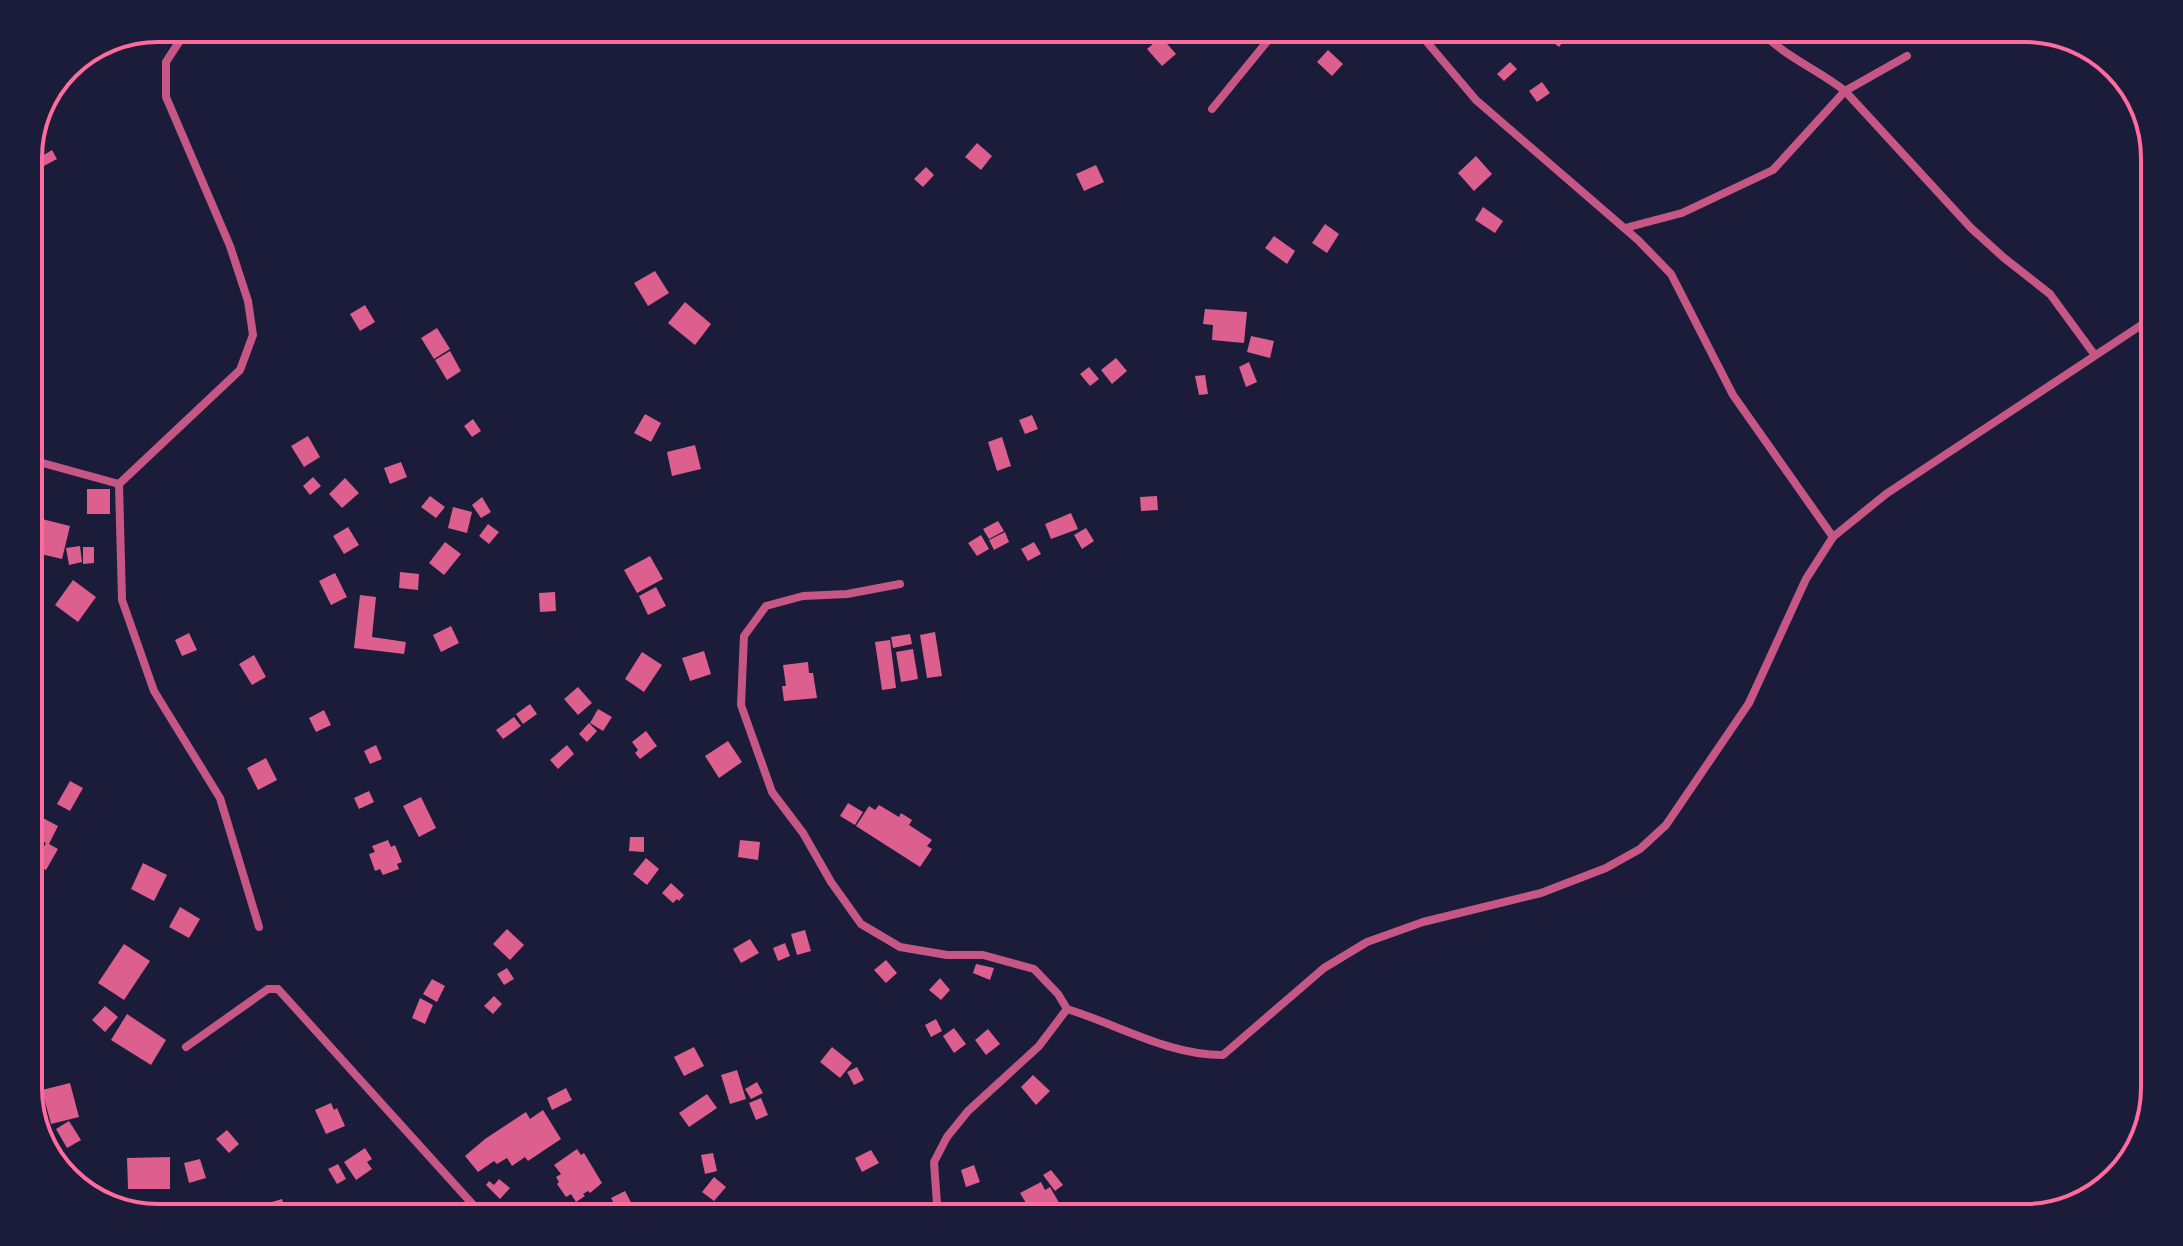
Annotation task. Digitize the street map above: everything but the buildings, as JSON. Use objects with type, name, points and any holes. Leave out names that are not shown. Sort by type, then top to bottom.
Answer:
[{"type":"street","points":[[179,42],[166,62],[166,97],[230,246],[248,301],[253,335],[240,370],[119,484],[122,600],[154,691],[220,798],[259,927]]},
{"type":"street","points":[[1212,109],[1267,42]]},
{"type":"street","points":[[1427,42],[1476,100],[1625,228],[1671,274],[1733,395],[1833,537]]},
{"type":"street","points":[[1771,42],[1845,91],[1971,228],[2050,294],[2094,354]]},
{"type":"street","points":[[1625,228],[1682,213],[1773,170],[1845,91],[1907,56]]},
{"type":"street","points":[[900,584],[847,594],[803,596],[766,606],[744,636],[741,705],[772,792],[803,833],[831,882],[861,924],[900,947],[947,955],[983,955],[1034,969],[1058,994],[1067,1009],[1163,1045],[1198,1055],[1223,1055],[1324,968],[1367,942],[1423,922],[1541,893],[1606,868],[1640,849],[1666,825],[1749,703],[1806,579],[1833,537],[1886,494],[2141,325]]},
{"type":"street","points":[[42,463],[119,484]]},
{"type":"street","points":[[186,1047],[268,989],[278,989],[472,1204]]},
{"type":"street","points":[[937,1204],[934,1162],[947,1137],[968,1111],[1039,1046],[1067,1009]]}]
